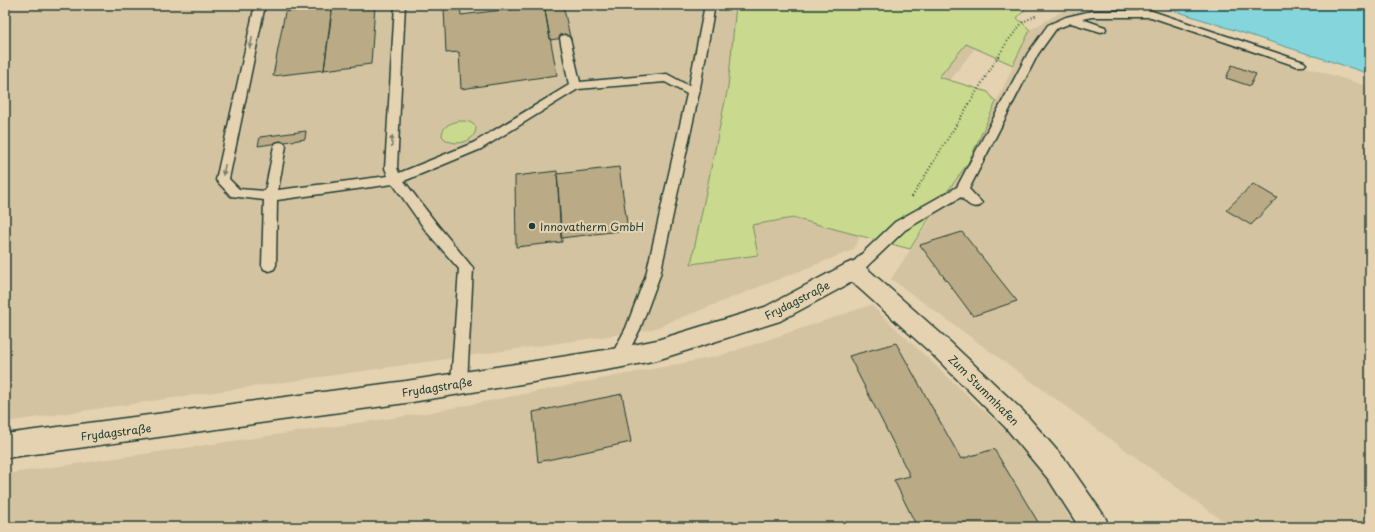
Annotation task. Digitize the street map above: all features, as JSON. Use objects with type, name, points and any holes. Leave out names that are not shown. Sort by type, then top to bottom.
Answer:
[{"type":"street","name":"Frydagstraße","points":[[5,446],[323,404],[618,358],[657,350],[772,314],[854,270]]},
{"type":"street","name":"Zum Stummhafen","points":[[854,270],[939,346],[1014,419],[1058,471],[1095,527]]},
{"type":"lane","points":[[260,5],[222,180],[236,193],[272,196],[396,179],[477,146],[575,86],[667,78],[693,93]]},
{"type":"lane","points":[[400,5],[391,168],[396,179],[431,227],[466,268],[459,383]]},
{"type":"lane","points":[[618,358],[633,329],[653,274],[693,93],[710,5]]},
{"type":"lane","points":[[1133,7],[1300,64]]},
{"type":"lane","points":[[854,270],[900,226],[962,190],[1033,53],[1052,27],[1070,19],[1092,14],[1152,14]]},
{"type":"lane","points":[[1070,19],[1101,29]]},
{"type":"lane","points":[[565,38],[575,86]]},
{"type":"lane","points":[[269,265],[272,196],[280,146]]},
{"type":"lane","points":[[962,190],[975,203]]},
{"type":"path","points":[[900,226],[909,201],[1007,42],[1023,22],[1042,13]]},
{"type":"shaded area","points":[[5,5],[1017,5],[1000,16],[929,107],[853,250],[650,330],[5,422]]},
{"type":"shaded area","points":[[1073,5],[1109,5],[1370,87],[1370,527],[1231,527],[891,279],[968,163],[1030,30]]},
{"type":"shaded area","points":[[871,305],[1039,462],[1075,527],[5,527],[5,474],[426,413],[719,356]]},
{"type":"green space","points":[[736,5],[1029,5],[1017,18],[1030,30],[1013,65],[966,44],[939,77],[988,92],[996,102],[968,163],[939,203],[910,249],[793,218],[752,225],[758,255],[691,264],[728,87]]},
{"type":"green space","points":[[459,121],[468,122],[476,127],[475,133],[468,140],[462,142],[457,143],[446,140],[442,136],[445,127]]},
{"type":"water","points":[[1157,5],[1370,5],[1370,74]]},
{"type":"building","points":[[333,5],[375,5],[371,64],[324,70]]},
{"type":"building","points":[[544,5],[557,75],[461,89],[459,52],[446,53],[444,8],[460,6],[461,15]]},
{"type":"building","points":[[544,5],[563,5],[570,37],[550,40]]},
{"type":"building","points":[[332,6],[324,70],[273,76],[285,12]]},
{"type":"building","points":[[1232,65],[1256,74],[1250,86],[1226,78]]},
{"type":"building","points":[[306,131],[305,139],[258,146],[260,137]]},
{"type":"building","points":[[619,167],[628,230],[561,238],[557,174]]},
{"type":"building","points":[[557,171],[562,242],[516,247],[515,176]]},
{"type":"building","points":[[1253,184],[1277,198],[1251,225],[1226,210]]},
{"type":"building","points":[[962,232],[1017,301],[973,316],[920,245]]},
{"type":"building","points":[[896,343],[961,459],[994,449],[1041,527],[917,527],[894,480],[910,476],[849,356]]},
{"type":"building","points":[[622,394],[631,442],[538,462],[533,412]]},
{"type":"place","name":"Innovatherm GmbH","points":[[532,226]]}]
